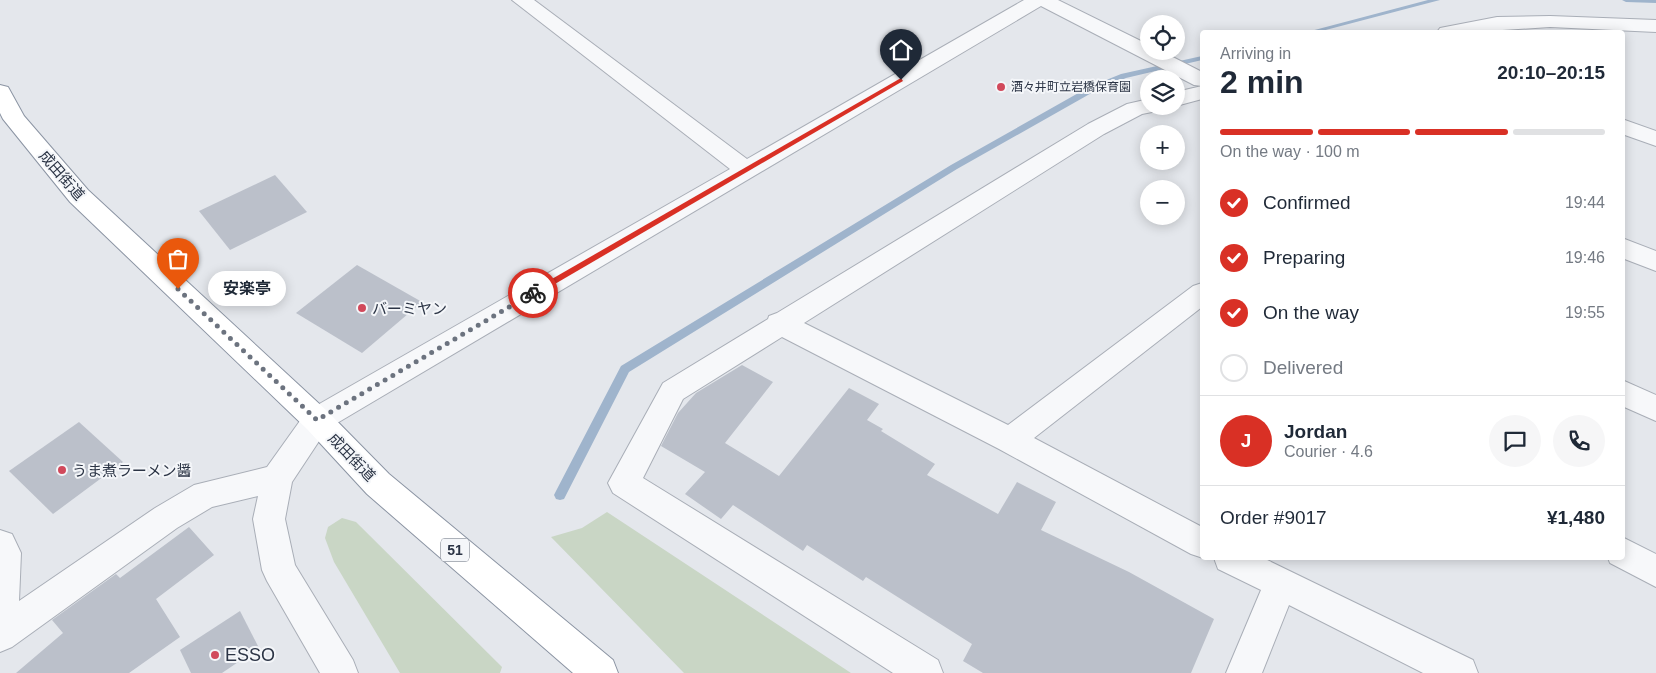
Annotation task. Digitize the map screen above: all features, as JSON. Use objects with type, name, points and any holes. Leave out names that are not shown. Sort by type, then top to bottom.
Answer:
[{"type":"highway","name":"成田街道","points":[[0,92],[14,119],[79,196],[317,420],[378,484],[600,673]]},
{"type":"street","points":[[522,0],[747,170]]},
{"type":"street","points":[[340,673],[279,570],[269,519],[277,478],[317,420],[1038,0]]},
{"type":"street","points":[[1043,0],[1200,79]]},
{"type":"street","points":[[1454,30],[1469,26],[1506,22],[1656,26]]},
{"type":"street","points":[[1623,25],[1656,42]]},
{"type":"street","points":[[1185,97],[1200,93]]},
{"type":"street","points":[[925,673],[624,483],[673,391],[779,323],[1096,129],[1140,108]]},
{"type":"street","points":[[1625,127],[1656,139]]},
{"type":"street","points":[[1625,248],[1656,262]]},
{"type":"street","points":[[1010,440],[1198,302]]},
{"type":"street","points":[[779,323],[1010,440],[1200,542]]},
{"type":"street","points":[[1625,394],[1656,409]]},
{"type":"street","points":[[1,634],[166,518],[205,495],[277,478]]},
{"type":"street","points":[[0,545],[6,553],[1,634]]},
{"type":"street","points":[[1625,554],[1656,571]]},
{"type":"street","points":[[1234,560],[1460,673]]},
{"type":"street","points":[[1244,673],[1280,584]]},
{"type":"green space","points":[[607,512],[851,673],[684,673],[551,537],[582,528]]},
{"type":"green space","points":[[342,518],[356,522],[502,667],[500,673],[400,673],[334,562],[325,538],[328,527]]},
{"type":"building","points":[[275,175],[307,212],[230,250],[199,211]]},
{"type":"building","points":[[357,265],[422,302],[362,353],[296,313]]},
{"type":"building","points":[[742,365],[773,382],[725,443],[779,476],[849,388],[879,404],[867,420],[883,429],[881,431],[935,464],[927,475],[998,514],[1017,482],[1056,502],[1041,530],[1129,572],[1214,619],[1191,673],[983,673],[963,661],[972,644],[866,577],[863,581],[807,545],[803,551],[733,505],[721,519],[685,494],[705,472],[661,446],[678,413],[696,393]]},
{"type":"building","points":[[79,422],[123,462],[53,514],[9,471]]},
{"type":"building","points":[[189,527],[214,555],[156,599],[180,637],[129,673],[16,673],[63,633],[52,620],[116,574],[120,578]]},
{"type":"building","points":[[240,611],[259,648],[222,673],[191,673],[180,650]]},
{"type":"waterway","points":[[1319,30],[1436,0]]},
{"type":"waterway","points":[[1626,0],[1656,1]]},
{"type":"waterway","points":[[560,495],[625,369],[954,167],[1092,89],[1124,76],[1200,58]]},
{"type":"way so far","points":[[178,289],[317,420],[533,293]]},
{"type":"place","name":"酒々井町立岩橋保育園","points":[[1001,87]]},
{"type":"place","name":"安楽亭","points":[[178,289]]},
{"type":"place","name":"バーミヤン","points":[[362,308]]},
{"type":"place","name":"うま煮ラーメン醤","points":[[62,470]]},
{"type":"place","name":"ESSO","points":[[215,655]]},
{"type":"route","points":[[533,293],[901,80]]}]
